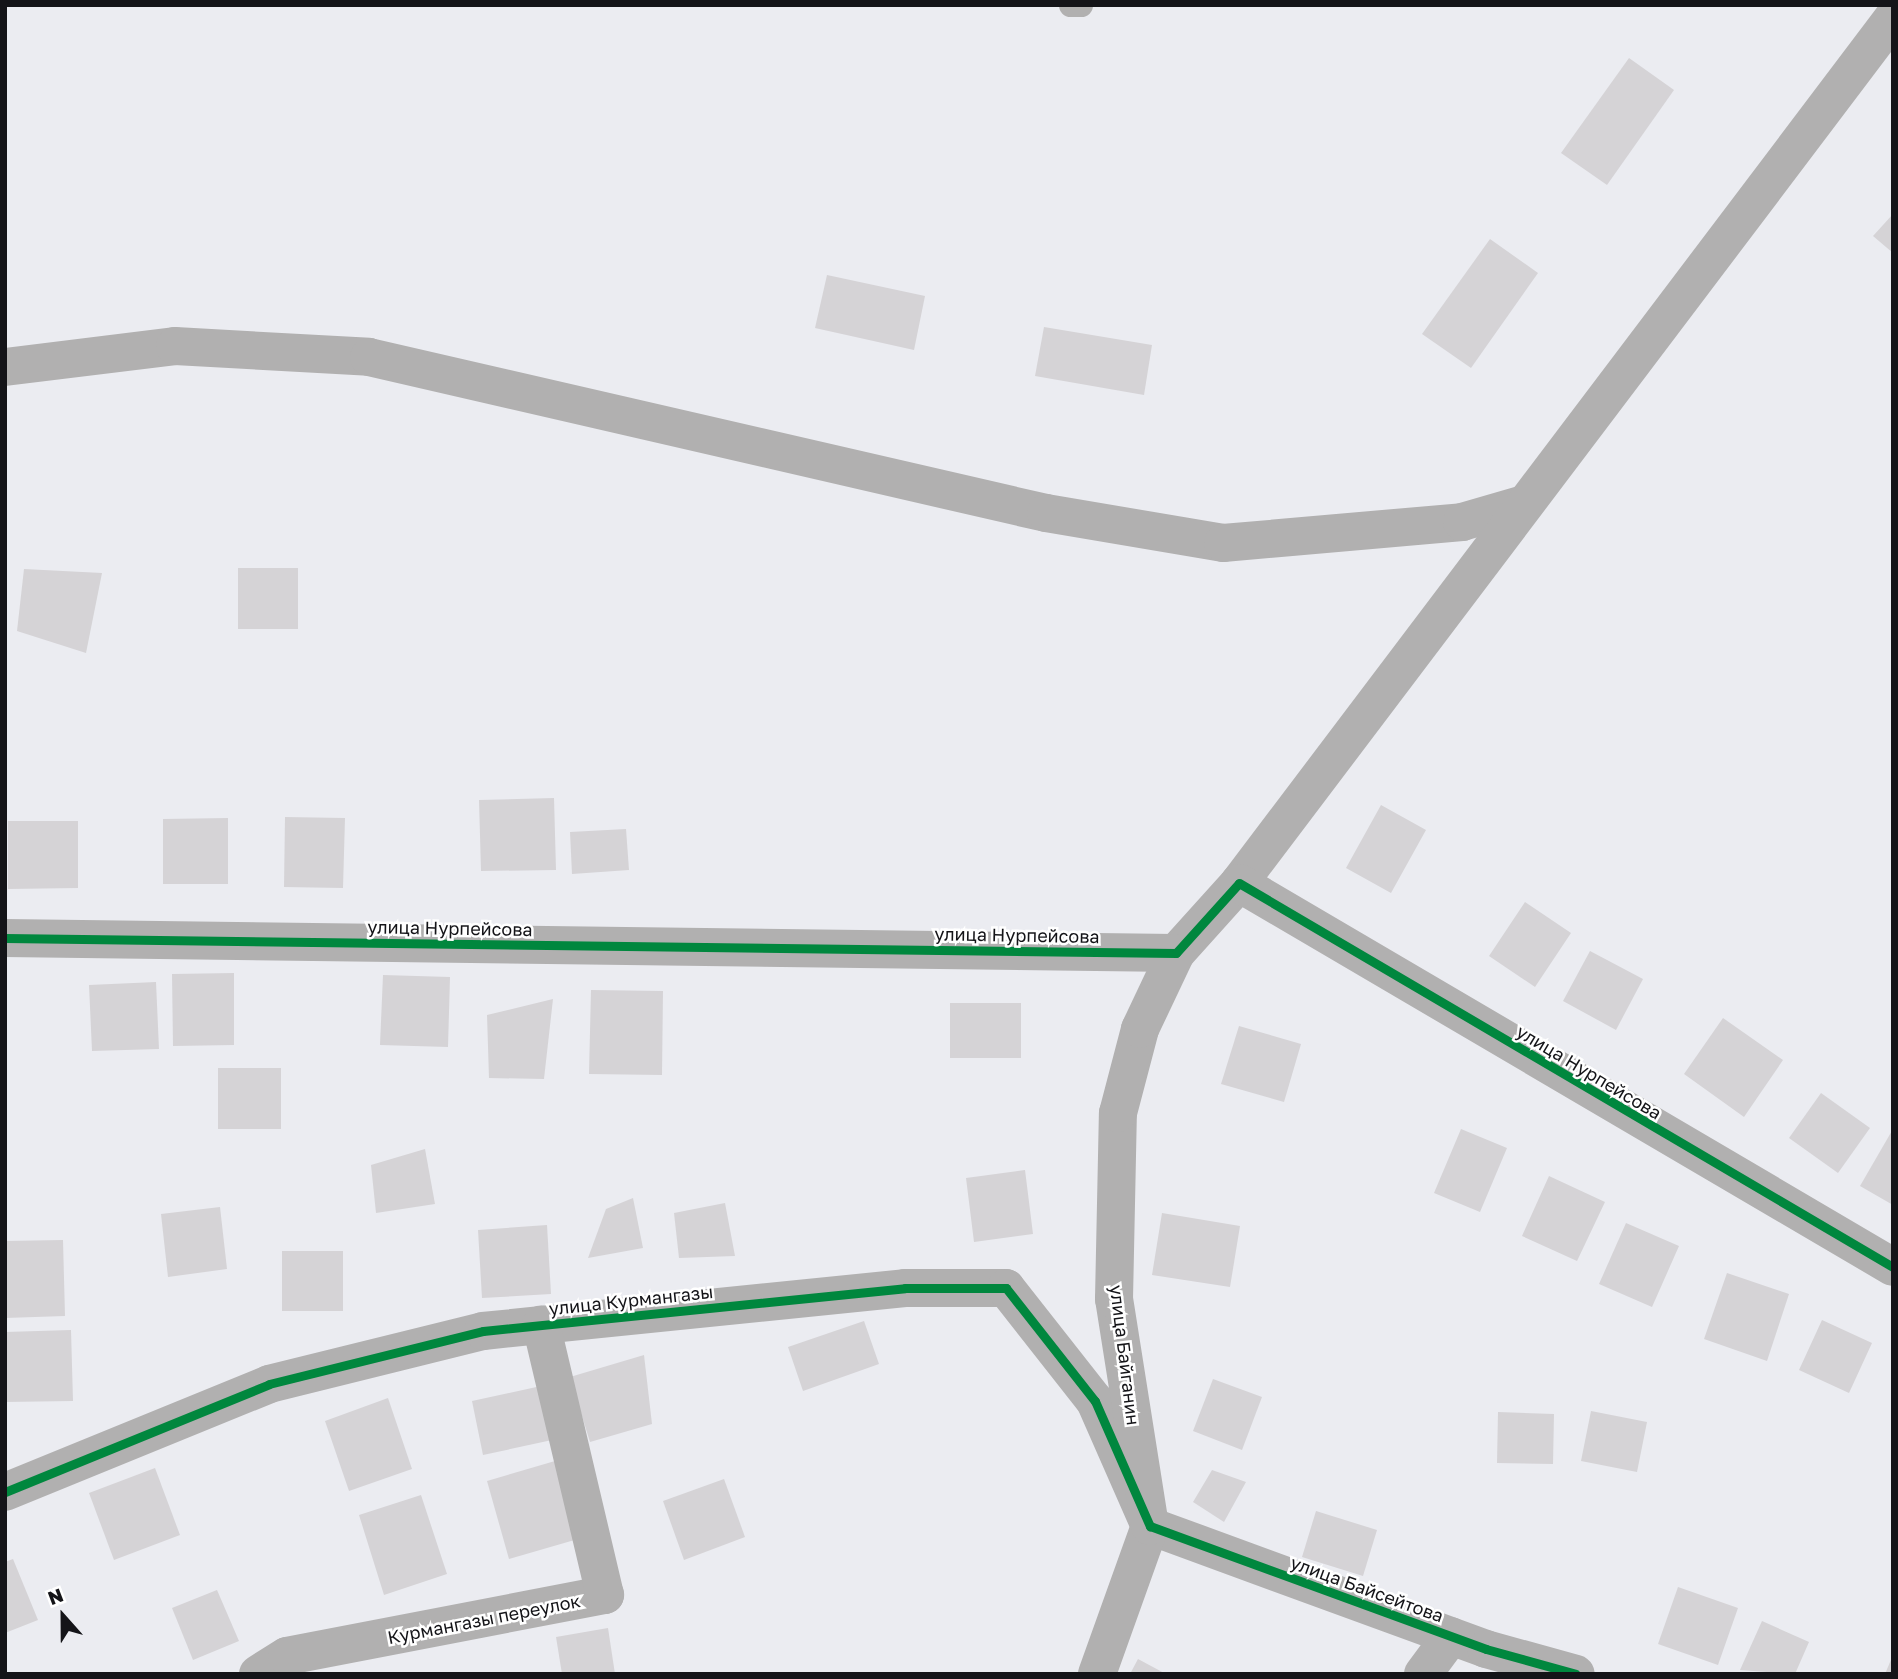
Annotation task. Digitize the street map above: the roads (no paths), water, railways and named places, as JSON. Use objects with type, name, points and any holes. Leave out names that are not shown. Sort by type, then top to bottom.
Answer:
[{"type":"street","points":[[1176,953],[1238,883],[1508,531],[1521,505],[1893,18]]},
{"type":"street","points":[[5,367],[175,346],[369,357],[1046,513],[1223,542],[1462,522],[1521,505]]},
{"type":"street","name":"улица Нурпейсова","points":[[1238,883],[1893,1267]]},
{"type":"street","name":"улица Нурпейсова","points":[[5,938],[1176,953]]},
{"type":"street","name":"улица Байганин","points":[[1097,1674],[1150,1526],[1114,1299],[1118,1113],[1140,1029],[1176,953]]},
{"type":"street","name":"улица Курмангазы","points":[[5,1492],[269,1384],[483,1331],[905,1289],[1006,1288],[1095,1401],[1150,1526]]},
{"type":"street","name":"Курмангазы переулок","points":[[258,1674],[287,1656],[605,1595],[541,1324]]},
{"type":"street","name":"улица Байсейтова","points":[[1150,1526],[1451,1636],[1576,1674]]},
{"type":"street","points":[[1423,1674],[1451,1636]]},
{"type":"lane","points":[[1070,5],[1081,5]]}]
